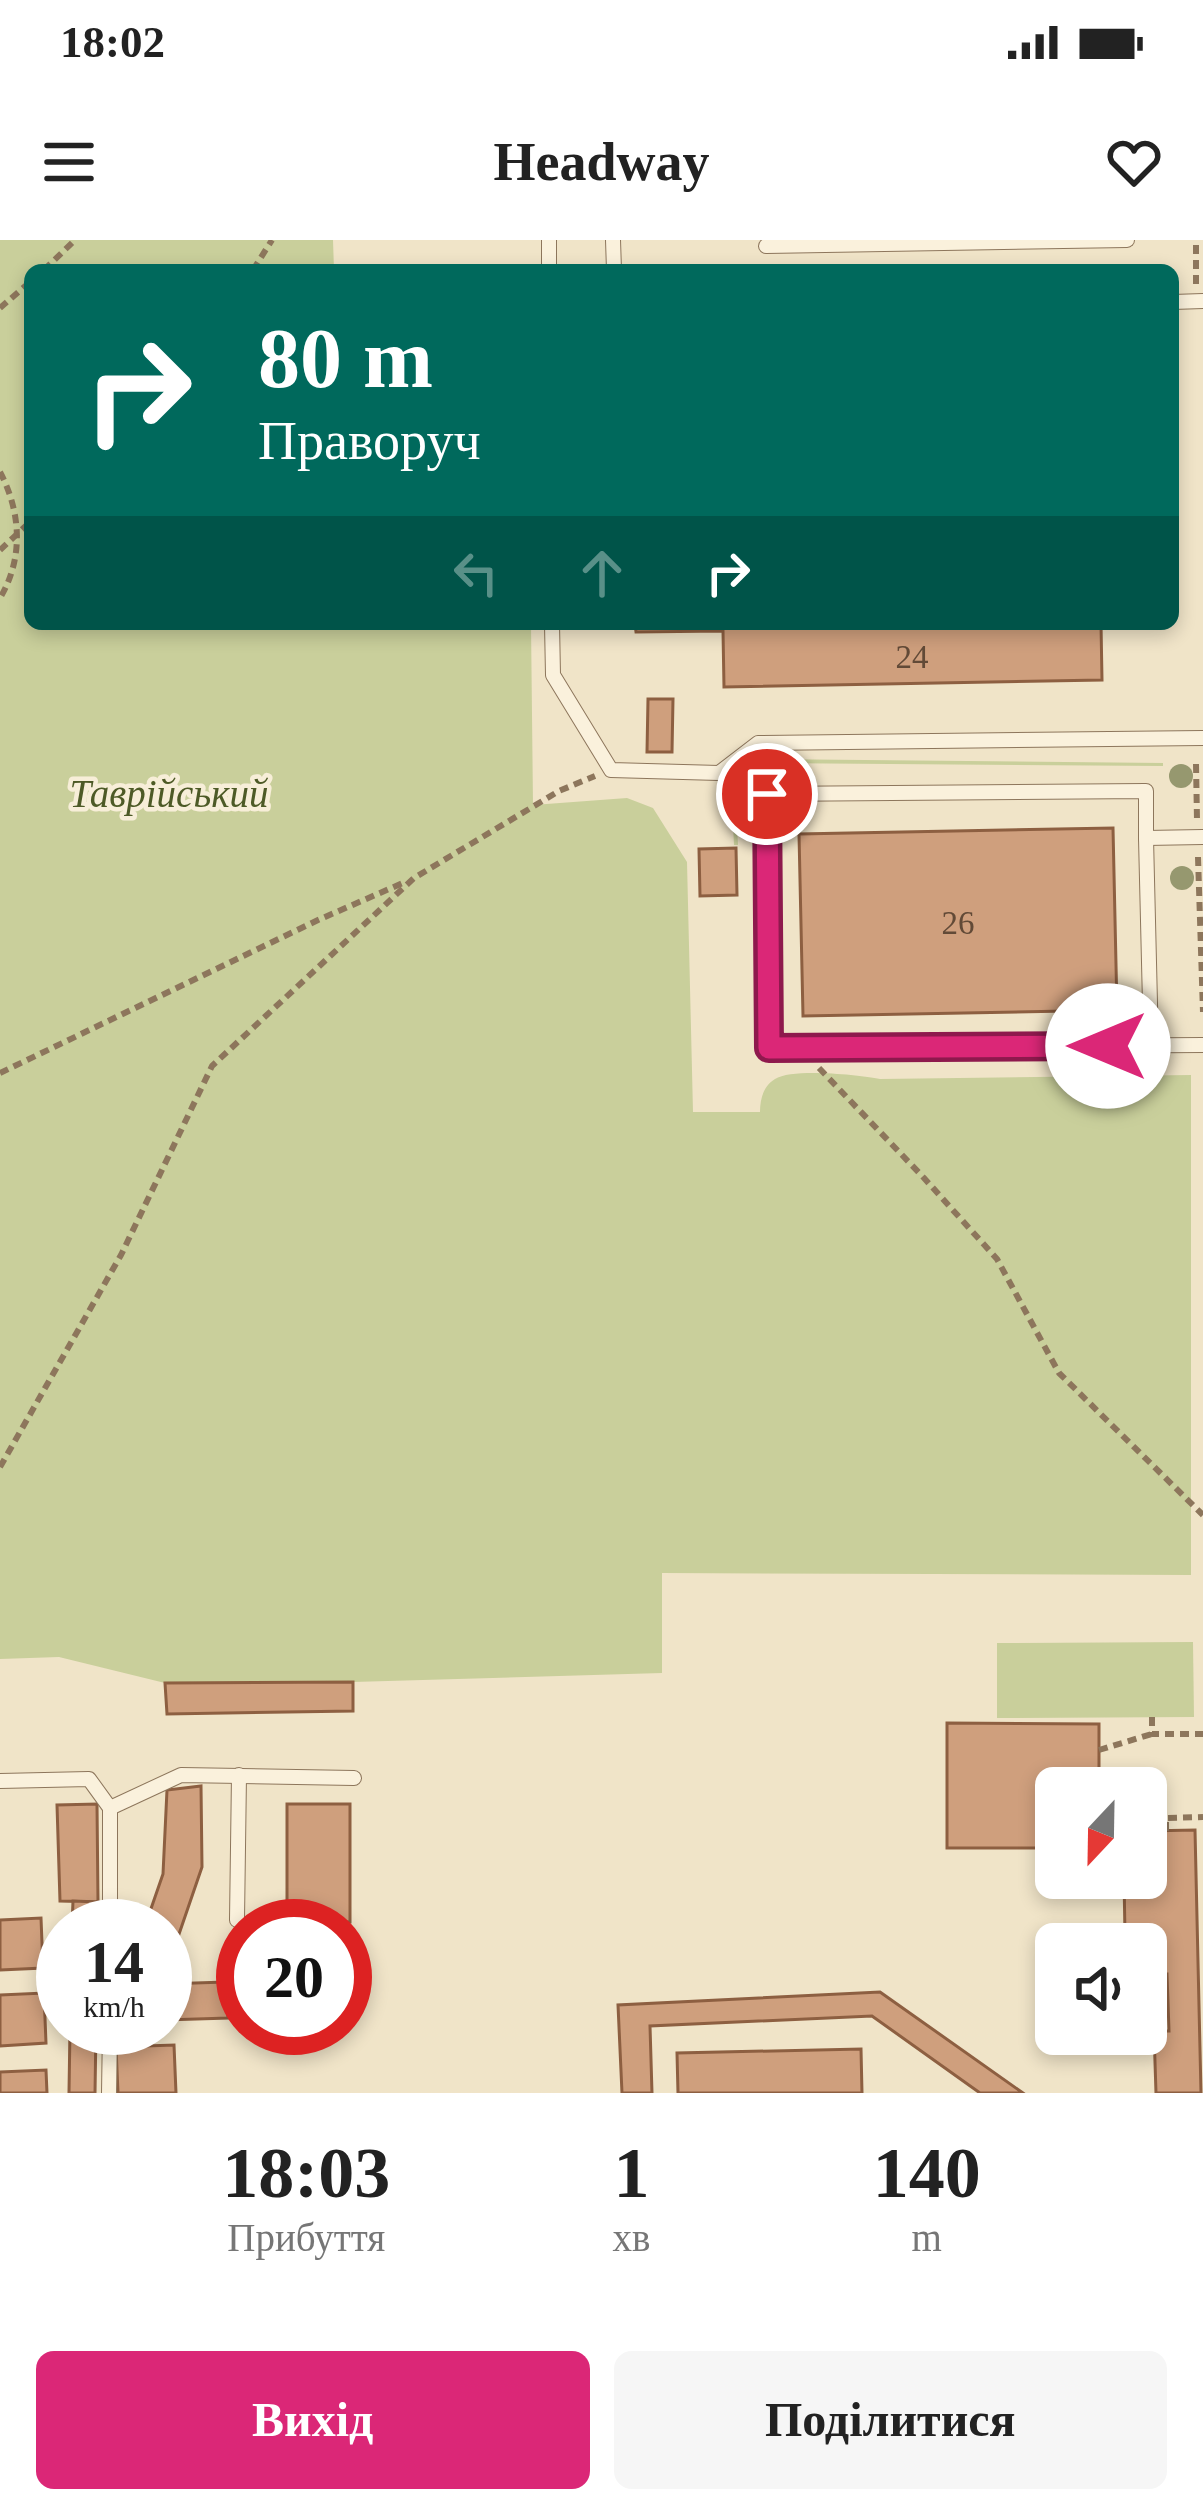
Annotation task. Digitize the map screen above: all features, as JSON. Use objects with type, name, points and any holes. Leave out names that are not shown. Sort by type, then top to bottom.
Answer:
[{"type":"lane","points":[[766,246],[1127,240]]},
{"type":"lane","points":[[552,630],[553,675],[610,770],[719,773],[758,743],[1203,739]]},
{"type":"lane","points":[[1151,1046],[1146,791],[767,794],[769,1048],[1151,1046],[1203,1045]]},
{"type":"lane","points":[[1146,838],[1200,837]]},
{"type":"lane","points":[[110,1808],[181,1774],[353,1778]]},
{"type":"lane","points":[[237,1899],[239,1775]]},
{"type":"lane","points":[[0,1780],[88,1779],[110,1808],[110,1899]]},
{"type":"lane","points":[[109,2093],[110,2055]]},
{"type":"path","points":[[50,264],[75,240]]},
{"type":"path","points":[[1196,240],[1199,301]]},
{"type":"path","points":[[0,308],[24,287]]},
{"type":"path","points":[[0,472],[13,496],[23,533],[0,598]]},
{"type":"path","points":[[0,550],[23,533]]},
{"type":"path","points":[[1196,764],[1203,1012]]},
{"type":"path","points":[[0,1073],[414,878],[560,791],[610,770]]},
{"type":"path","points":[[0,1467],[121,1255],[212,1066],[414,878]]},
{"type":"path","points":[[800,1048],[997,1259],[1059,1373],[1203,1515]]},
{"type":"path","points":[[1152,1717],[1152,1734]]},
{"type":"path","points":[[1099,1750],[1152,1734],[1203,1734]]},
{"type":"path","points":[[1167,1818],[1203,1817]]},
{"type":"green space","name":"Таврійський","points":[[0,240],[333,240],[334,264],[24,264],[24,630],[531,630],[533,805],[627,798],[653,808],[687,862],[693,1112],[760,1112],[768,1085],[796,1074],[880,1079],[1191,1075],[1191,1575],[662,1573],[662,1673],[165,1683],[59,1657],[0,1659]]},
{"type":"green space","points":[[762,759],[1163,766],[763,763],[735,787],[738,845],[734,845],[731,785]]},
{"type":"green space","points":[[1193,1642],[1194,1717],[997,1718],[997,1643]]},
{"type":"building","points":[[636,630],[1101,630],[1102,680],[724,687],[723,631]]},
{"type":"building","points":[[648,699],[673,699],[672,752],[647,752]]},
{"type":"building","points":[[1113,828],[1117,1010],[803,1016],[799,834]]},
{"type":"building","points":[[736,848],[737,895],[700,896],[699,849]]},
{"type":"building","points":[[353,1682],[353,1711],[167,1714],[165,1683]]},
{"type":"building","points":[[947,1723],[1099,1724],[1099,1767],[1035,1767],[1035,1848],[947,1848]]},
{"type":"building","points":[[201,1786],[202,1867],[191,1899],[154,1899],[163,1874],[167,1790]]},
{"type":"building","points":[[97,1804],[98,1899],[60,1899],[57,1805]]},
{"type":"building","points":[[287,1804],[350,1804],[350,1899],[287,1899]]},
{"type":"building","points":[[1195,1830],[1201,2093],[1156,2093],[1155,2055],[1167,2055],[1169,2031],[1167,1923],[1125,1923],[1124,1899],[1167,1899],[1167,1831]]},
{"type":"building","points":[[36,1918],[36,1968],[0,1970],[0,1920]]},
{"type":"building","points":[[216,1982],[216,2018],[192,2019],[192,1983]]},
{"type":"building","points":[[880,1992],[1023,2093],[980,2093],[872,2016],[650,2026],[652,2093],[622,2093],[618,2005]]},
{"type":"building","points":[[36,1993],[36,2044],[0,2046],[0,1995]]},
{"type":"building","points":[[861,2049],[862,2093],[678,2093],[677,2053]]},
{"type":"building","points":[[70,2055],[96,2055],[95,2093],[69,2093]]},
{"type":"building","points":[[116,2055],[174,2055],[176,2093],[118,2093]]},
{"type":"building","points":[[46,2070],[47,2093],[0,2093],[0,2072]]},
{"type":"route","points":[[767,794],[769,1048],[1108,1046]]}]
